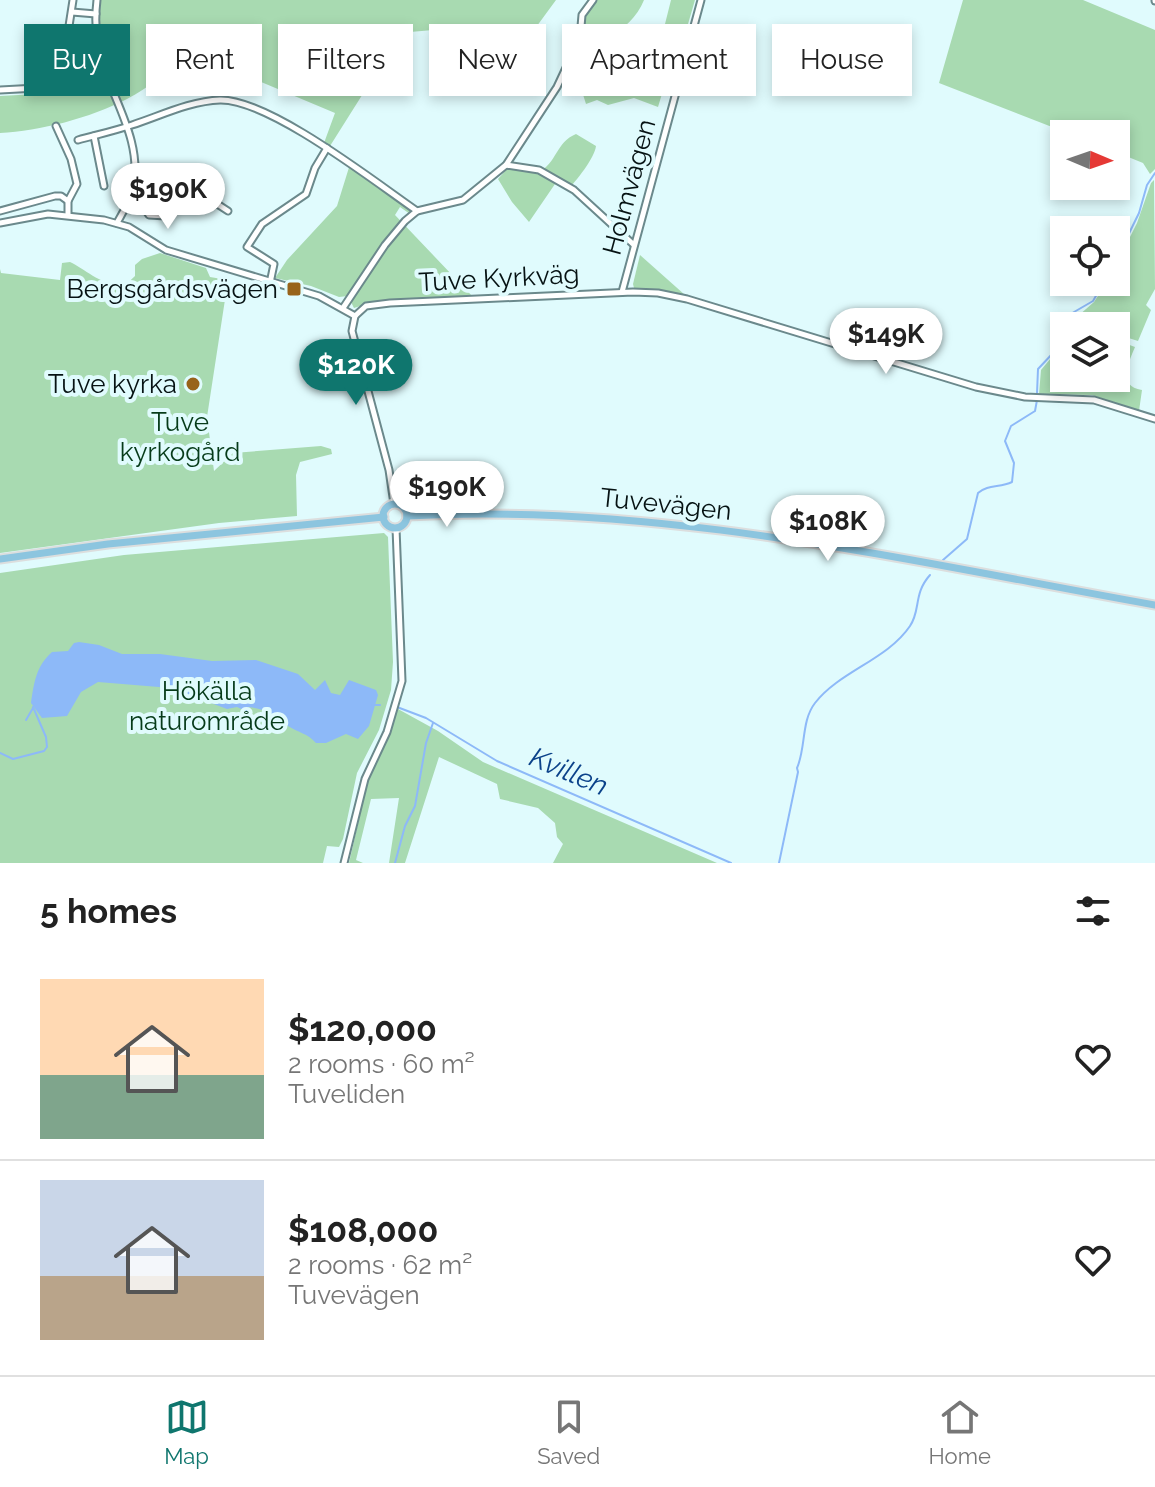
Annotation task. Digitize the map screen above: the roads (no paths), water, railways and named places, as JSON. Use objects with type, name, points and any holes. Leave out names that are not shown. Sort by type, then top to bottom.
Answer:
[{"type":"main road","points":[[394,504],[403,507],[407,516],[404,524],[396,528],[388,525],[384,517],[386,509],[394,504]]},
{"type":"main road","name":"Tuvevägen","points":[[407,516],[487,513],[572,515],[692,525],[1155,605]]},
{"type":"main road","points":[[0,559],[122,543],[384,517]]},
{"type":"street","points":[[69,24],[73,0]]},
{"type":"street","points":[[97,0],[98,24]]},
{"type":"street","points":[[343,308],[385,245],[417,211],[463,200],[506,165],[557,87],[580,38],[582,15],[593,0]]},
{"type":"street","name":"Holmvägen","points":[[622,292],[701,0]]},
{"type":"street","points":[[72,12],[96,14]]},
{"type":"street","points":[[0,90],[24,89]]},
{"type":"street","points":[[116,96],[129,126],[135,177],[132,193],[117,223]]},
{"type":"street","points":[[78,140],[182,108],[221,100],[264,113],[327,148],[417,211]]},
{"type":"street","points":[[56,126],[71,159],[77,184],[68,201],[68,215]]},
{"type":"street","points":[[94,136],[104,186]]},
{"type":"street","points":[[270,283],[274,264],[247,247],[262,224],[306,194],[315,168],[327,148]]},
{"type":"street","points":[[506,165],[539,170],[574,190],[634,246]]},
{"type":"street","points":[[135,177],[147,178],[151,183],[142,205],[149,215],[166,216],[188,185],[228,211]]},
{"type":"street","points":[[0,211],[55,196],[68,201]]},
{"type":"street","points":[[0,223],[40,215],[68,215],[117,223],[166,250],[319,296],[355,316],[352,331],[389,470],[394,504]]},
{"type":"street","name":"Tuve Kyrkväg","points":[[355,316],[364,307],[378,304],[622,292],[658,293],[987,389],[1025,397],[1092,400],[1155,419]]},
{"type":"street","points":[[344,863],[365,779],[387,732],[402,681],[396,528]]},
{"type":"water","points":[[79,642],[99,645],[122,654],[160,654],[212,661],[256,660],[298,674],[315,690],[325,680],[331,693],[340,695],[349,680],[376,690],[378,695],[369,726],[358,739],[346,734],[326,743],[316,743],[262,710],[248,707],[248,712],[237,707],[227,709],[171,688],[98,682],[81,692],[67,716],[42,718],[31,703],[39,669],[52,652],[68,651]]},
{"type":"waterway","points":[[1130,231],[1147,185],[1155,173]]},
{"type":"waterway","points":[[1037,393],[1038,369],[1054,352],[1056,330],[1062,319],[1093,301],[1096,296]]},
{"type":"waterway","points":[[943,560],[967,539],[978,493],[1012,482],[1014,463],[1005,441],[1011,426],[1035,411],[1037,400]]},
{"type":"waterway","points":[[779,863],[811,710],[837,682],[900,638],[913,620],[921,589],[930,575]]},
{"type":"waterway","points":[[372,705],[380,705]]},
{"type":"waterway","points":[[0,753],[13,759],[44,751],[47,747],[33,707]]},
{"type":"waterway","name":"Kvillen","points":[[397,707],[426,718],[497,761],[731,863]]},
{"type":"waterway","points":[[26,720],[33,708]]},
{"type":"waterway","points":[[395,863],[405,826],[415,806],[426,743],[433,723]]},
{"type":"place","name":"Bergsgårdsvägen","points":[[294,289]]},
{"type":"place","name":"Tuve kyrka","points":[[193,384]]},
{"type":"park label","name":"Tuve kyrkogård","points":[[180,437]]},
{"type":"park label","name":"Hökälla naturområde","points":[[207,706]]}]
